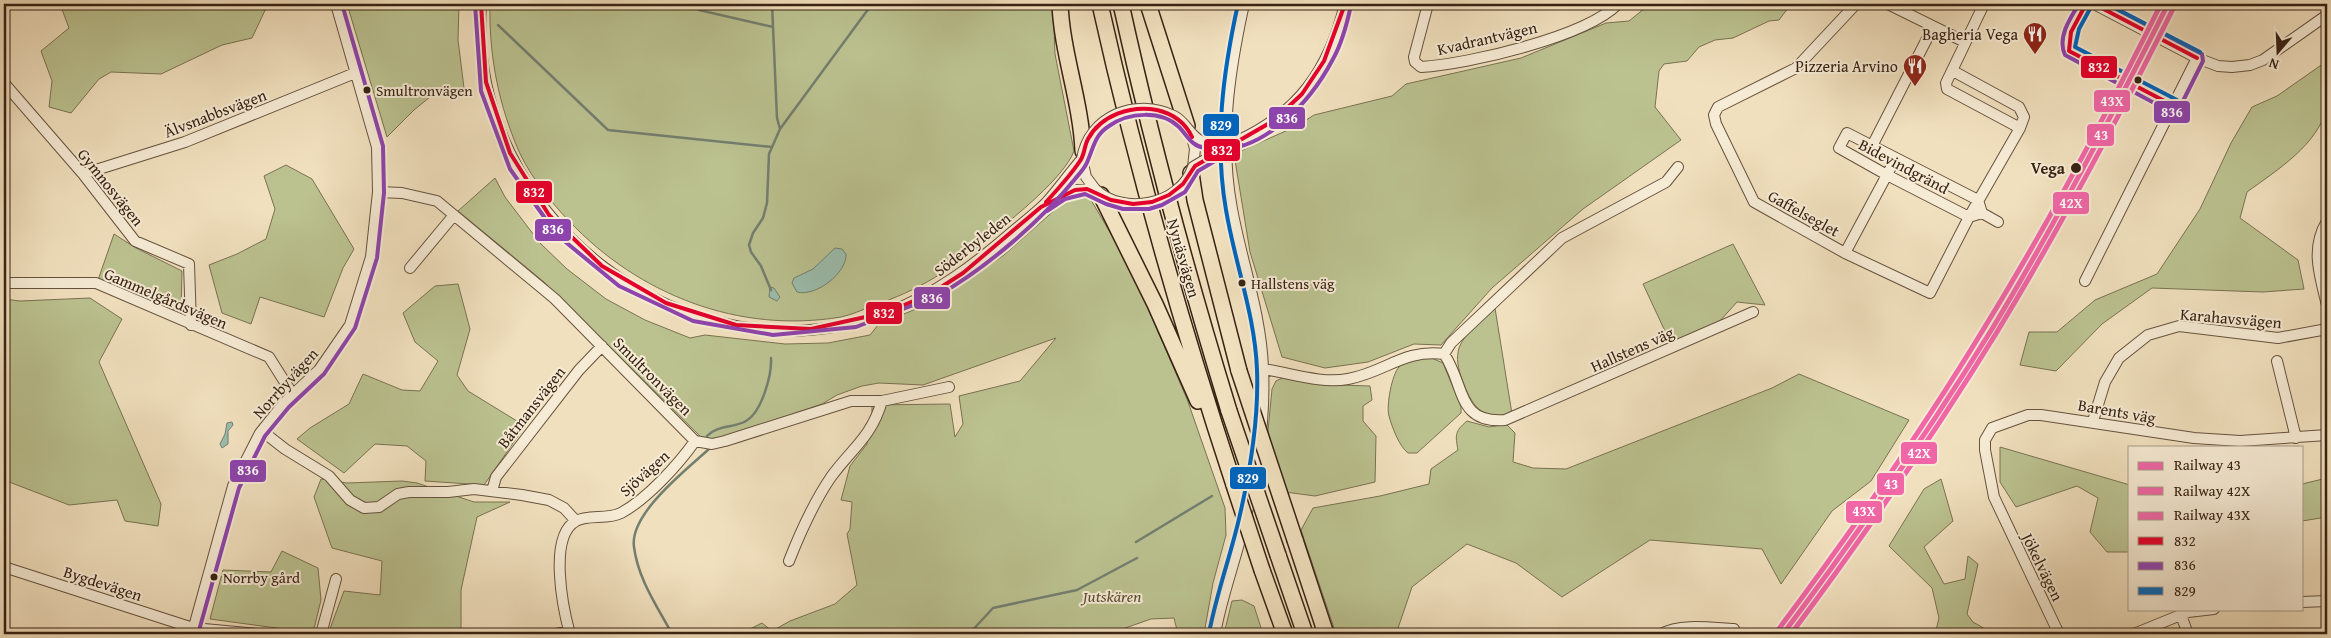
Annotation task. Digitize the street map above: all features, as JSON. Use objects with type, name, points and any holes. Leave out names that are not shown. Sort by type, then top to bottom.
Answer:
[{"type":"highway","points":[[1060,4],[1065,51],[1082,136],[1083,155]]},
{"type":"highway","name":"Nynäsvägen","points":[[1100,4],[1120,93],[1215,434],[1285,634]]},
{"type":"highway","name":"Nynäsvägen","points":[[1121,4],[1140,88],[1206,335],[1229,411],[1306,634]]},
{"type":"highway","points":[[1148,4],[1190,132]]},
{"type":"highway","points":[[1192,170],[1195,200],[1239,371],[1326,634]]},
{"type":"highway","points":[[1098,192],[1167,329],[1215,434]]},
{"type":"street","name":"Norrbyvägen","points":[[192,631],[233,486],[262,431],[293,395],[319,370],[350,325],[372,257],[378,192],[377,147],[336,4]]},
{"type":"street","name":"Söderbyleden","points":[[482,4],[481,40],[488,89],[502,133],[520,172],[547,213],[583,251],[612,274],[653,300],[695,315],[738,326],[783,330],[829,328],[889,312],[926,295],[970,268],[1045,203],[1083,155]]},
{"type":"street","points":[[1215,634],[1248,509],[1260,449],[1264,369],[1258,320],[1232,212],[1227,164],[1226,124],[1229,84],[1244,4]]},
{"type":"street","points":[[1234,142],[1209,144],[1190,132],[1176,117],[1166,112],[1135,108],[1119,113],[1103,122],[1091,135],[1083,155],[1086,178],[1098,192],[1111,200],[1128,204],[1154,201],[1178,189],[1192,170],[1234,142],[1252,134],[1281,115],[1309,86],[1332,48],[1345,4]]},
{"type":"street","name":"Kvadrantvägen","points":[[1428,4],[1414,57],[1415,62],[1421,67],[1526,47],[1588,24],[1609,12],[1618,4]]},
{"type":"street","name":"Gaffelseglet","points":[[1856,4],[1796,68],[1718,107],[1714,115],[1716,124],[1754,202],[1845,253],[1930,293],[1969,217]]},
{"type":"street","points":[[1888,4],[1933,28],[1965,42]]},
{"type":"street","points":[[1984,4],[1946,83],[1947,88],[2020,128]]},
{"type":"street","points":[[2094,4],[2197,58],[2218,66],[2250,65],[2263,60],[2327,15]]},
{"type":"street","points":[[1872,146],[1933,28]]},
{"type":"street","points":[[2085,281],[2197,58]]},
{"type":"street","points":[[1952,71],[2019,106],[2024,117],[2020,128],[1969,217]]},
{"type":"street","name":"Älvsnabbsvägen","points":[[83,174],[185,142],[356,72]]},
{"type":"street","name":"Gymnosvägen","points":[[4,84],[83,174],[135,241],[189,264],[192,325]]},
{"type":"street","points":[[1190,132],[1196,149],[1192,170]]},
{"type":"street","name":"Bidevindgränd","points":[[1969,217],[1839,148],[1847,133],[1978,200]]},
{"type":"street","points":[[1845,253],[1896,158]]},
{"type":"street","points":[[1264,369],[1330,381],[1362,376],[1421,352],[1444,354],[1457,337],[1555,244],[1607,213],[1666,182],[1678,167]]},
{"type":"street","name":"Söderbyleden","points":[[1045,203],[1074,190],[1098,192]]},
{"type":"street","name":"Smultronvägen","points":[[378,192],[402,193],[437,201],[555,298],[695,441]]},
{"type":"street","points":[[1978,200],[1982,213],[1998,222]]},
{"type":"street","points":[[1969,217],[1982,213]]},
{"type":"street","points":[[410,268],[454,215]]},
{"type":"street","points":[[2327,221],[2318,242],[2316,260],[2327,306]]},
{"type":"street","name":"Gammelgårdsvägen","points":[[4,283],[96,283],[269,357],[293,395]]},
{"type":"street","name":"Hallstens väg","points":[[1444,354],[1449,361],[1466,405],[1480,419],[1492,422],[1505,420],[1753,312]]},
{"type":"street","name":"Karahavsvägen","points":[[2093,421],[2105,382],[2118,358],[2148,335],[2179,326],[2278,338],[2327,329]]},
{"type":"street","name":"Båtmansvägen","points":[[492,491],[496,477],[580,370],[602,346]]},
{"type":"street","points":[[2276,361],[2296,438]]},
{"type":"street","points":[[695,441],[712,444],[725,441],[851,401],[882,400],[948,387]]},
{"type":"street","points":[[789,561],[799,536],[831,478],[876,421],[882,400]]},
{"type":"street","name":"Barents väg","points":[[2001,512],[1994,498],[1985,450],[1985,440],[1992,428],[2028,415],[2093,421],[2194,438],[2240,440],[2327,435]]},
{"type":"street","points":[[262,431],[285,449],[296,453],[329,476],[350,500],[364,508],[379,507],[398,494],[409,492],[492,491],[549,500],[564,508],[576,521],[564,534],[558,568],[570,632],[555,634]]},
{"type":"street","name":"Sjövägen","points":[[576,521],[620,514],[652,489],[682,459],[695,441]]},
{"type":"street","name":"Jökelvägen","points":[[2001,512],[2059,634]]},
{"type":"street","name":"Bygdevägen","points":[[4,567],[192,631],[258,634]]},
{"type":"street","points":[[321,634],[336,578]]},
{"type":"street","points":[[2304,602],[2327,601]]},
{"type":"street","points":[[2134,634],[2188,612],[2205,610]]},
{"type":"street","points":[[2181,615],[2188,634]]},
{"type":"street","points":[[1661,634],[1666,631],[1699,627],[1734,628]]},
{"type":"green space","points":[[60,4],[268,4],[252,38],[222,45],[161,74],[111,72],[99,79],[71,113],[49,107],[52,81],[41,51],[69,28]]},
{"type":"green space","points":[[347,4],[459,4],[458,40],[464,88],[435,93],[414,110],[387,137]]},
{"type":"green space","points":[[490,4],[1053,4],[1055,54],[1074,151],[1069,162],[1060,173],[1012,219],[949,269],[920,286],[889,300],[841,317],[803,321],[765,320],[729,314],[693,303],[659,288],[627,270],[597,247],[569,221],[546,194],[531,174],[520,153],[503,108],[495,74]]},
{"type":"green space","points":[[1666,4],[1791,4],[1779,20],[1769,21],[1733,38],[1715,40],[1699,47],[1687,61],[1664,64],[1659,71],[1655,107],[1681,140],[1583,209],[1492,288],[1441,345],[1414,344],[1368,362],[1325,368],[1282,357],[1250,252],[1234,154],[1297,126],[1314,115],[1392,96],[1406,84],[1521,58],[1606,23],[1629,21],[1645,8]]},
{"type":"green space","points":[[2327,61],[2328,102],[2322,121],[2306,145],[2295,156],[2247,192],[2240,218],[2298,260],[2304,289],[2263,292],[2152,288],[2102,324],[2056,371],[2020,365],[2029,332],[2057,332],[2095,300],[2157,274],[2200,209],[2231,143],[2252,107],[2277,96]]},
{"type":"green space","points":[[286,165],[312,179],[354,249],[343,268],[324,317],[260,297],[251,324],[222,313],[209,265],[237,254],[266,239],[275,209],[264,176]]},
{"type":"green space","name":"Jutskären","points":[[495,178],[505,197],[540,243],[567,269],[606,299],[645,320],[690,338],[705,335],[785,344],[828,343],[870,335],[878,325],[932,302],[1004,255],[1066,200],[1079,196],[1091,200],[1121,251],[1147,306],[1187,399],[1225,508],[1226,535],[1213,583],[1204,634],[1178,634],[1174,618],[1151,619],[1108,634],[751,634],[750,629],[762,623],[772,631],[790,621],[835,604],[857,585],[847,534],[850,529],[852,502],[841,500],[850,466],[867,444],[872,418],[872,405],[950,404],[955,437],[963,424],[959,396],[1020,381],[1056,338],[923,385],[879,383],[862,386],[837,395],[822,404],[724,437],[713,440],[701,437],[544,282],[458,211]]},
{"type":"green space","points":[[114,234],[136,248],[182,271],[181,312],[163,308],[98,280]]},
{"type":"green space","points":[[1733,244],[1765,305],[1737,302],[1719,322],[1671,344],[1643,284]]},
{"type":"green space","points":[[458,284],[470,329],[457,375],[468,391],[525,426],[484,485],[425,481],[426,461],[407,446],[375,444],[344,473],[297,439],[310,428],[349,404],[363,374],[402,390],[420,391],[438,361],[415,342],[403,313],[435,286]]},
{"type":"green space","points":[[90,298],[122,319],[99,362],[161,504],[158,526],[125,521],[117,500],[69,505],[4,480],[4,299],[20,301]]},
{"type":"green space","points":[[1495,308],[1512,414],[1492,415],[1479,409],[1466,389],[1459,367],[1458,352],[1465,337]]},
{"type":"green space","points":[[1427,356],[1443,363],[1461,407],[1461,413],[1417,453],[1408,453],[1399,441],[1389,416],[1390,390],[1396,371],[1402,364],[1412,359]]},
{"type":"green space","points":[[1799,374],[1909,420],[1871,481],[1832,511],[1781,584],[1762,549],[1650,540],[1562,597],[1516,563],[1467,544],[1412,587],[1396,634],[1336,634],[1301,530],[1313,508],[1380,496],[1429,484],[1431,469],[1458,450],[1457,434],[1467,421],[1489,427],[1506,424],[1515,433],[1513,462],[1533,468],[1566,469],[1772,388]]},
{"type":"green space","points":[[1284,377],[1316,383],[1370,386],[1372,400],[1363,406],[1363,421],[1376,436],[1375,482],[1315,496],[1285,492],[1267,441],[1272,389],[1276,381]]},
{"type":"green space","points":[[2000,447],[2128,484],[2128,552],[2107,552],[2090,532],[2098,498],[2077,486],[2016,507],[2000,482]]},
{"type":"green space","points":[[2327,478],[2327,517],[2304,521],[2304,484]]},
{"type":"green space","points":[[321,479],[347,483],[402,481],[417,483],[474,502],[510,502],[477,517],[461,590],[461,634],[328,634],[344,591],[380,595],[382,561],[332,548],[314,497]]},
{"type":"green space","points":[[1941,479],[1953,521],[1924,547],[1944,584],[1965,579],[1968,556],[1978,564],[1967,614],[1973,622],[1994,634],[1935,634],[1939,618],[1932,588],[1889,546],[1924,489]]},
{"type":"green space","points":[[282,551],[318,568],[321,600],[313,633],[210,619],[223,570],[271,572]]},
{"type":"green space","points":[[1242,600],[1254,606],[1263,634],[1224,634],[1232,601]]},
{"type":"shaded area","points":[[835,248],[842,249],[846,254],[845,261],[836,276],[813,291],[797,292],[792,283],[794,278],[813,269]]},
{"type":"shaded area","points":[[770,287],[774,288],[780,297],[777,301],[769,297]]},
{"type":"shaded area","points":[[232,422],[233,425],[228,431],[228,444],[222,448],[220,444],[225,434],[227,423]]},
{"type":"waterway","points":[[687,4],[699,10],[773,27]]},
{"type":"waterway","points":[[772,4],[777,118],[780,129]]},
{"type":"waterway","points":[[771,290],[761,266],[751,252],[749,245],[753,233],[763,218],[767,203],[769,154],[780,129],[872,4]]},
{"type":"waterway","points":[[498,25],[608,130],[772,147]]},
{"type":"waterway","points":[[707,436],[721,428],[746,421],[757,410],[768,383],[771,358]]},
{"type":"waterway","points":[[672,634],[644,581],[636,559],[634,547],[635,534],[641,521],[661,493],[709,449]]},
{"type":"waterway","points":[[1136,542],[1212,496]]},
{"type":"waterway","points":[[969,634],[993,608],[1077,590],[1137,558]]},
{"type":"rail line","name":"43X","points":[[1778,630],[1886,480],[1986,325],[2033,246],[2077,166],[2161,4]]},
{"type":"rail line","name":"43","points":[[1783,634],[1891,484],[1992,329],[2039,249],[2083,168],[2168,4]]},
{"type":"rail line","name":"42X","points":[[1791,634],[1897,485],[1997,332],[2089,171],[2174,7]]},
{"type":"transit line","name":"836","points":[[198,634],[239,488],[265,436],[289,407],[324,374],[355,328],[377,258],[384,193],[383,146],[342,4]]},
{"type":"transit line","name":"836","points":[[475,4],[481,91],[510,169],[557,235],[619,286],[693,321],[773,335],[856,327],[937,296],[955,285],[993,258],[1046,211],[1084,168],[1096,141],[1104,129],[1117,121],[1145,115],[1163,118],[1179,127],[1193,143],[1205,148],[1225,149],[1245,145],[1263,136],[1281,124],[1297,109],[1323,76],[1339,46],[1351,5]]},
{"type":"transit line","name":"832","points":[[481,4],[486,82],[510,153],[549,215],[602,266],[666,303],[736,325],[811,329],[888,312],[932,293],[963,273],[1041,207],[1075,190],[1087,189],[1111,200],[1133,204],[1152,202],[1169,195],[1183,184],[1195,166],[1273,121],[1302,94],[1324,61],[1345,4]]},
{"type":"transit line","name":"829","points":[[1209,633],[1242,504],[1250,466],[1257,409],[1257,370],[1253,329],[1230,230],[1222,184],[1221,132],[1224,81],[1238,4]]},
{"type":"transit line","name":"836","points":[[2079,4],[2064,35],[2063,49],[2065,55],[2171,112],[2178,111],[2203,61],[2202,54],[2107,4]]},
{"type":"transit line","name":"832","points":[[2086,4],[2071,32],[2069,51],[2174,106]]},
{"type":"transit line","name":"832","points":[[2094,4],[2197,58]]},
{"type":"transit line","name":"829","points":[[2107,4],[2200,52]]},
{"type":"transit line","name":"829","points":[[2091,7],[2079,29],[2075,47],[2177,100]]},
{"type":"transit line","name":"832","points":[[1046,202],[1080,161],[1087,142],[1094,131],[1109,118],[1137,109],[1157,110],[1174,116],[1182,123],[1192,137]]},
{"type":"transit line","name":"836","points":[[1047,211],[1065,199],[1085,194],[1106,204],[1123,209],[1149,209],[1162,205],[1185,192],[1198,171],[1242,145]]},
{"type":"place","name":"Bagheria Vega","points":[[2035,55]]},
{"type":"place","name":"Pizzeria Arvino","points":[[1915,87]]},
{"type":"place","name":"Smultronvägen","points":[[367,90]]},
{"type":"place","name":"Vega","points":[[2076,168]]},
{"type":"place","name":"Hallstens väg","points":[[1242,283]]},
{"type":"place","name":"Norrby gård","points":[[214,577]]}]
